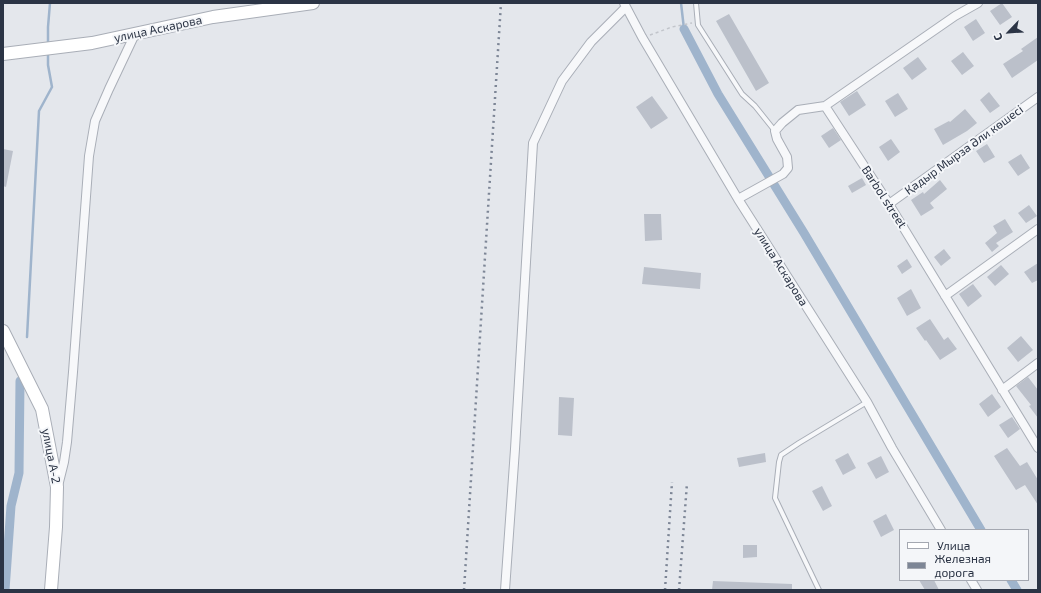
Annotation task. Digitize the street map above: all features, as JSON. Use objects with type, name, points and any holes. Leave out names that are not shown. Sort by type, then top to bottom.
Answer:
[{"type":"main road","name":"улица Аскарова","points":[[3,52],[92,43],[213,17],[313,3]]},
{"type":"main road","name":"улица А-2","points":[[3,331],[42,409],[57,487],[56,528],[51,590]]},
{"type":"street","points":[[738,199],[783,174],[788,168],[787,157],[777,139],[775,131],[782,123],[798,110],[825,106],[955,16],[978,3]]},
{"type":"street","points":[[505,590],[533,143],[562,81],[591,42],[625,5]]},
{"type":"street","name":"улица Аскарова","points":[[625,5],[642,38],[738,199],[867,402],[892,448],[940,529]]},
{"type":"street","points":[[57,487],[64,462],[67,442],[89,156],[95,121],[135,34]]},
{"type":"street","name":"Қадыр Мырза Әли көшесі","points":[[889,204],[1038,98]]},
{"type":"street","name":"Barbol street","points":[[825,106],[889,204],[1038,448]]},
{"type":"street","points":[[945,296],[1038,229]]},
{"type":"street","points":[[1002,390],[1038,363]]},
{"type":"street","points":[[972,581],[977,590]]},
{"type":"lane","points":[[696,3],[698,25],[742,94],[755,106],[775,131]]},
{"type":"lane","points":[[819,590],[775,498],[779,462],[781,455],[867,402]]},
{"type":"path","points":[[642,38],[672,27],[698,22]]},
{"type":"building","points":[[1002,3],[1012,17],[1000,25],[990,11]]},
{"type":"building","points":[[729,14],[769,83],[756,91],[716,21]]},
{"type":"building","points":[[976,19],[985,33],[973,41],[964,27]]},
{"type":"building","points":[[1038,37],[1038,60],[1012,78],[1003,64],[1023,51],[1021,49]]},
{"type":"building","points":[[963,52],[974,66],[962,75],[951,61]]},
{"type":"building","points":[[918,57],[927,69],[912,80],[903,68]]},
{"type":"building","points":[[857,91],[866,105],[849,116],[840,102]]},
{"type":"building","points":[[989,92],[1000,106],[990,113],[980,100]]},
{"type":"building","points":[[898,93],[908,109],[895,117],[885,101]]},
{"type":"building","points":[[652,96],[668,118],[651,129],[636,107]]},
{"type":"building","points":[[965,109],[977,123],[967,131],[943,145],[934,129],[949,121],[950,122]]},
{"type":"building","points":[[833,128],[841,140],[829,148],[821,136]]},
{"type":"building","points":[[891,139],[900,152],[888,161],[879,147]]},
{"type":"building","points":[[987,144],[995,157],[984,163],[976,151]]},
{"type":"building","points":[[3,149],[13,151],[6,187],[3,186]]},
{"type":"building","points":[[1021,154],[1030,168],[1018,176],[1008,162]]},
{"type":"building","points":[[862,178],[866,185],[852,193],[848,186]]},
{"type":"building","points":[[940,180],[947,189],[930,203],[934,208],[921,216],[911,200],[923,192],[924,194]]},
{"type":"building","points":[[1029,205],[1037,216],[1026,223],[1018,213]]},
{"type":"building","points":[[644,214],[661,214],[662,240],[645,241]]},
{"type":"building","points":[[1005,219],[1013,232],[996,243],[999,246],[992,252],[985,243],[997,233],[993,226]]},
{"type":"building","points":[[944,249],[951,258],[941,266],[934,257]]},
{"type":"building","points":[[907,259],[912,267],[902,274],[897,266]]},
{"type":"building","points":[[1038,263],[1038,280],[1032,283],[1024,272]]},
{"type":"building","points":[[1001,265],[1009,274],[995,286],[987,277]]},
{"type":"building","points":[[644,267],[701,273],[700,289],[642,284]]},
{"type":"building","points":[[973,284],[982,296],[968,307],[959,294]]},
{"type":"building","points":[[911,289],[921,308],[907,316],[897,298]]},
{"type":"building","points":[[930,319],[944,340],[948,337],[957,349],[940,360],[916,328]]},
{"type":"building","points":[[1021,336],[1033,350],[1018,362],[1007,348]]},
{"type":"building","points":[[1028,377],[1038,390],[1038,418],[1029,406],[1031,405],[1016,386]]},
{"type":"building","points":[[992,394],[1001,407],[988,417],[979,404]]},
{"type":"building","points":[[559,397],[574,398],[572,436],[558,435]]},
{"type":"building","points":[[1012,417],[1020,429],[1008,438],[999,425]]},
{"type":"building","points":[[1007,448],[1020,466],[1027,462],[1038,480],[1038,505],[1025,485],[1016,490],[994,456]]},
{"type":"building","points":[[765,453],[766,462],[739,467],[737,458]]},
{"type":"building","points":[[848,453],[856,468],[843,475],[835,460]]},
{"type":"building","points":[[881,456],[889,472],[876,479],[867,463]]},
{"type":"building","points":[[822,486],[832,506],[823,511],[812,491]]},
{"type":"building","points":[[886,514],[894,530],[881,537],[873,521]]},
{"type":"building","points":[[743,545],[757,545],[757,557],[743,558]]},
{"type":"building","points":[[713,581],[792,584],[792,590],[712,590]]},
{"type":"building","points":[[920,581],[934,581],[939,590],[925,590]]},
{"type":"waterway","points":[[48,44],[50,3]]},
{"type":"waterway","points":[[681,3],[684,29]]},
{"type":"waterway","points":[[684,29],[718,94],[804,233],[980,529]]},
{"type":"waterway","points":[[27,337],[39,111],[52,87],[48,65],[48,51]]},
{"type":"waterway","points":[[5,590],[11,506],[19,473],[20,381]]},
{"type":"waterway","points":[[1012,581],[1017,590]]},
{"type":"railway","points":[[464,590],[501,3]]},
{"type":"railway","points":[[665,590],[672,482]]},
{"type":"railway","points":[[679,590],[687,483]]}]
